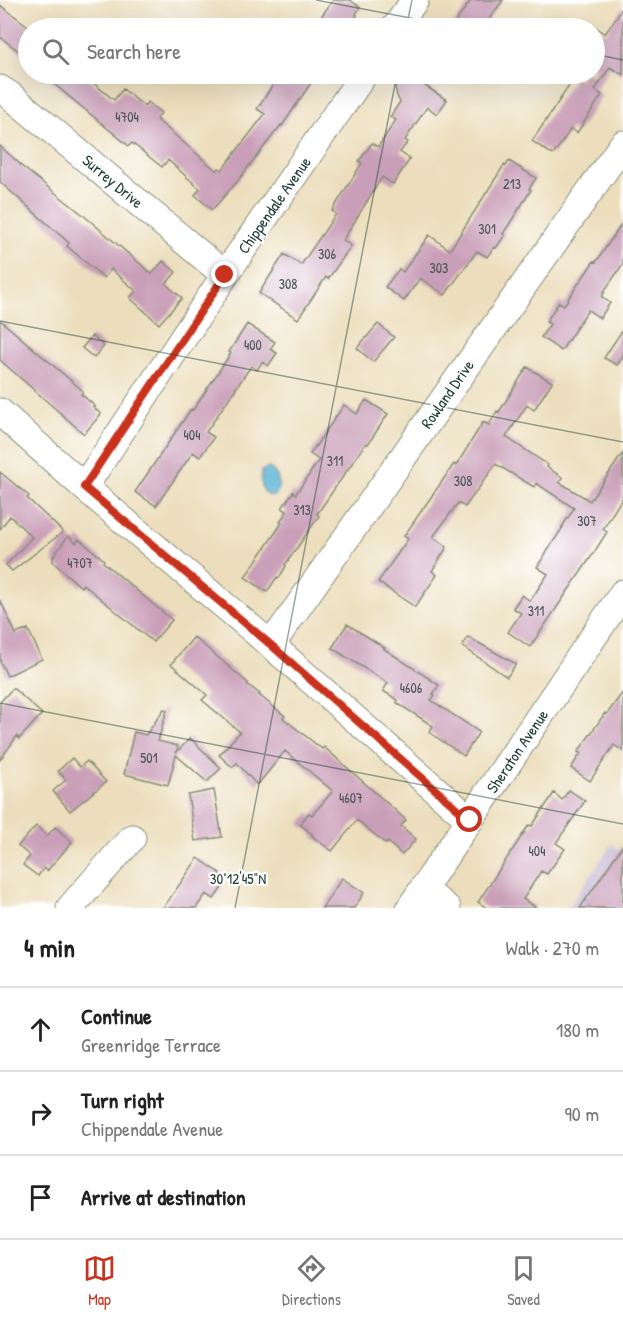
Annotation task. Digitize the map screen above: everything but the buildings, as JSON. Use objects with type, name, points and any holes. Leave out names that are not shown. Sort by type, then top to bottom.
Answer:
[{"type":"street","points":[[402,18],[415,0]]},
{"type":"street","name":"Chippendale Avenue","points":[[84,487],[225,275],[357,84]]},
{"type":"street","name":"Surrey Drive","points":[[0,89],[225,275]]},
{"type":"street","name":"Rowland Drive","points":[[271,645],[623,144]]},
{"type":"street","points":[[0,412],[470,820]]},
{"type":"street","name":"Sheraton Avenue","points":[[416,899],[623,593]]},
{"type":"street","points":[[70,908],[132,838]]},
{"type":"street","points":[[416,899],[447,908]]},
{"type":"shaded area","points":[[612,844],[623,853],[623,908],[568,908]]},
{"type":"water","points":[[268,468],[275,473],[278,480],[275,496],[270,496],[264,491],[261,480],[262,471]]},
{"type":"route","points":[[225,275],[84,487],[271,645],[470,820]]}]
